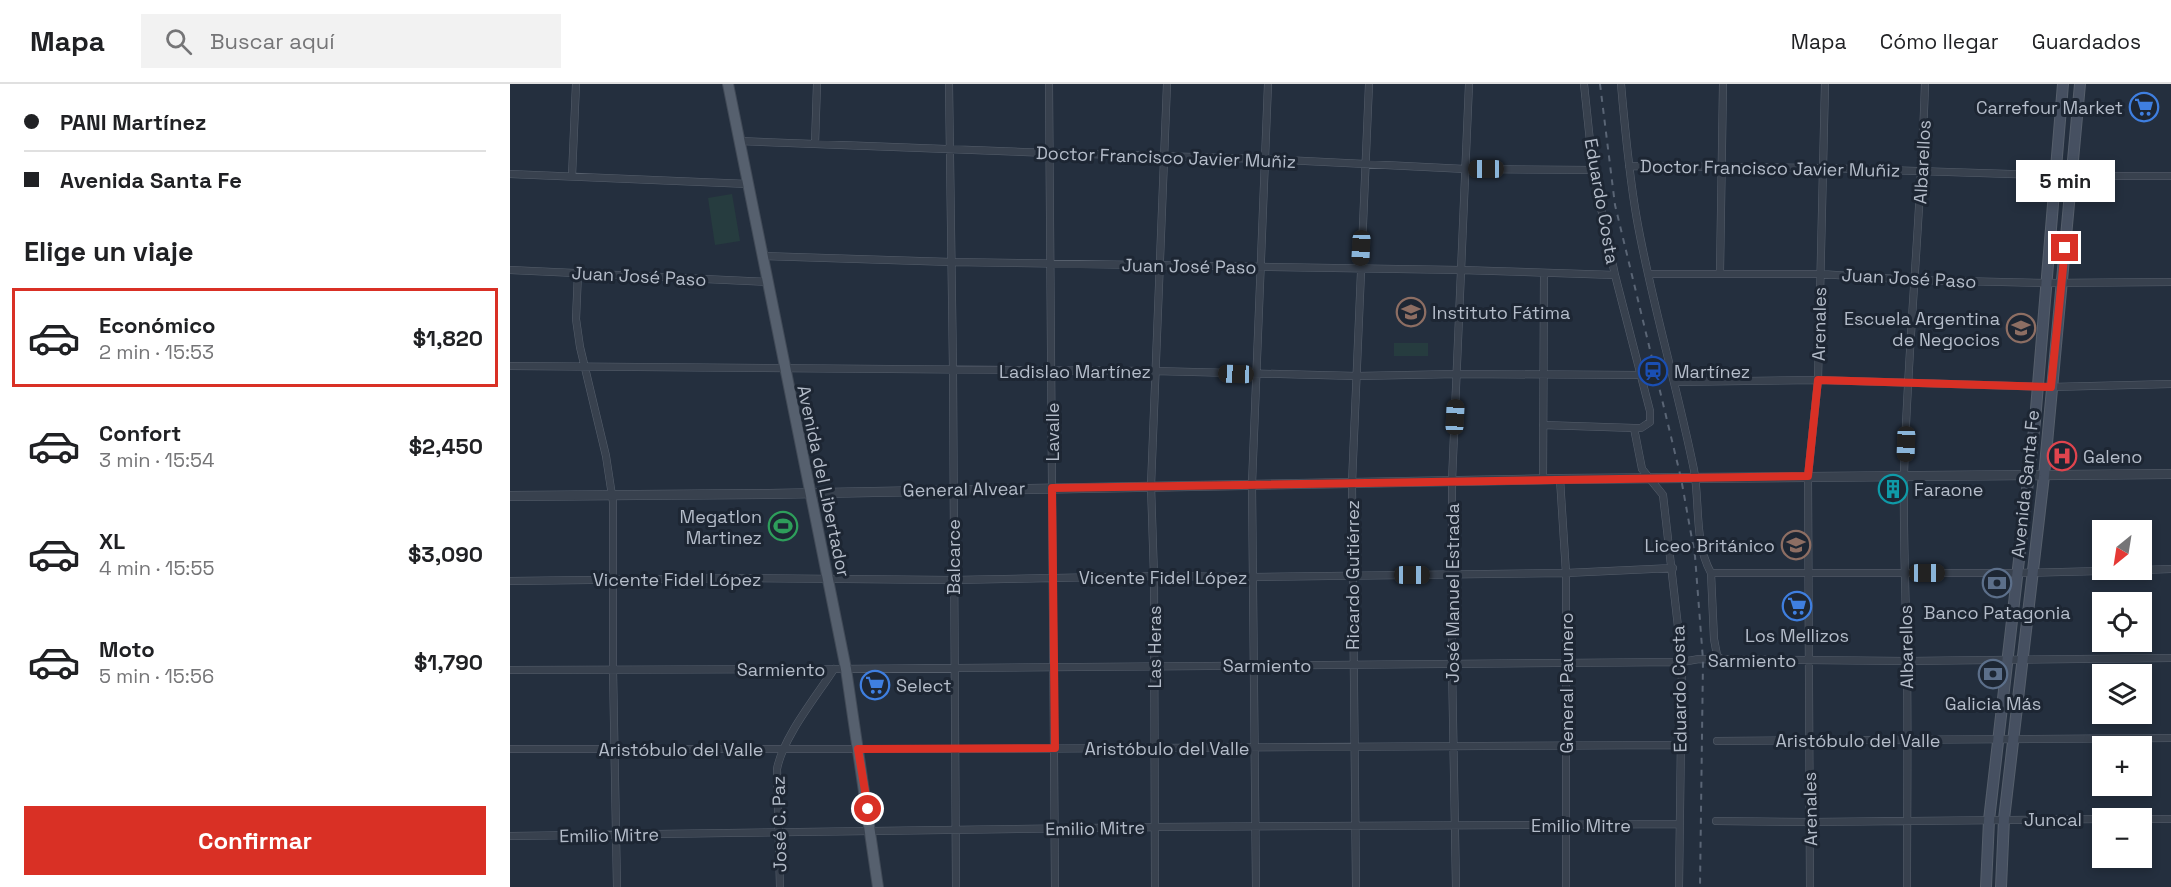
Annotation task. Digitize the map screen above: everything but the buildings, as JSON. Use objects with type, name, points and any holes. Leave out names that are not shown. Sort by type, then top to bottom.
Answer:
[{"type":"main road","name":"Avenida del Libertador","points":[[728,84],[846,669],[878,887]]},
{"type":"main road","name":"Avenida Santa Fe","points":[[1986,887],[1989,820],[2019,573],[2048,283],[2063,84]]},
{"type":"main road","name":"Avenida Santa Fe","points":[[2001,887],[2004,819],[2044,476],[2080,84]]},
{"type":"street","points":[[572,176],[576,84]]},
{"type":"street","points":[[815,144],[817,84]]},
{"type":"street","name":"Balcarce","points":[[949,84],[956,887]]},
{"type":"street","name":"Lavalle","points":[[1049,84],[1055,887]]},
{"type":"street","name":"Las Heras","points":[[1155,887],[1154,576],[1151,486],[1167,84]]},
{"type":"street","points":[[1256,887],[1252,484],[1268,84]]},
{"type":"street","name":"Ricardo Gutiérrez","points":[[1356,887],[1352,483],[1368,84]]},
{"type":"street","name":"José Manuel Estrada","points":[[1456,887],[1452,664],[1452,481],[1469,84]]},
{"type":"street","name":"Eduardo Costa","points":[[1584,84],[1593,170],[1615,275],[1650,411],[1650,422],[1641,428],[1634,428],[1642,469],[1662,495],[1673,568],[1682,662],[1679,887]]},
{"type":"street","points":[[1621,84],[1637,221],[1695,478],[1701,541],[1705,562],[1711,573],[1715,649],[1722,660]]},
{"type":"street","points":[[1720,273],[1723,84]]},
{"type":"street","name":"Arenales","points":[[1810,887],[1808,476],[1818,380],[1825,84]]},
{"type":"street","name":"Albarellos","points":[[1907,887],[1908,739],[1904,475],[1925,84]]},
{"type":"street","name":"Doctor Francisco Javier Muñiz","points":[[739,141],[1266,159],[1465,169],[1593,170]]},
{"type":"street","name":"Doctor Francisco Javier Muñiz","points":[[1629,166],[1823,168],[2071,176],[2171,176]]},
{"type":"street","points":[[510,174],[748,184]]},
{"type":"street","name":"Juan José Paso","points":[[763,256],[951,262],[1461,270],[1615,275]]},
{"type":"street","name":"Juan José Paso","points":[[510,270],[768,282]]},
{"type":"street","points":[[578,273],[576,319],[606,456],[612,495],[617,887]]},
{"type":"street","points":[[1543,479],[1544,274]]},
{"type":"street","name":"Juan José Paso","points":[[1649,274],[1820,274],[1915,280],[2048,283],[2171,282]]},
{"type":"street","name":"Ladislao Martínez","points":[[510,366],[1154,371],[1357,376],[1639,375]]},
{"type":"street","points":[[1675,382],[1818,380],[2051,387],[2171,384]]},
{"type":"street","points":[[1543,425],[1634,428]]},
{"type":"street","name":"General Alvear","points":[[510,496],[1543,479],[2171,474]]},
{"type":"street","name":"General Paunero","points":[[1560,479],[1566,573],[1566,887]]},
{"type":"street","name":"Vicente Fidel López","points":[[510,581],[953,580],[1352,574],[1452,575],[1673,568]]},
{"type":"street","points":[[2152,570],[2171,570]]},
{"type":"street","points":[[1711,573],[2092,571]]},
{"type":"street","name":"Sarmiento","points":[[510,670],[2171,658]]},
{"type":"street","name":"José C. Paz","points":[[780,887],[777,769],[783,749],[834,669]]},
{"type":"street","name":"Aristóbulo del Valle","points":[[1717,741],[2171,738]]},
{"type":"street","name":"Aristóbulo del Valle","points":[[510,749],[1680,745]]},
{"type":"street","points":[[1716,821],[2004,819]]},
{"type":"street","name":"Juncal","points":[[2004,819],[2092,819]]},
{"type":"street","points":[[2152,819],[2171,819]]},
{"type":"street","name":"Emilio Mitre","points":[[510,836],[1155,827],[1679,824]]},
{"type":"green space","points":[[732,194],[740,241],[715,245],[708,198]]},
{"type":"green space","points":[[1394,343],[1428,343],[1428,356],[1394,356]]},
{"type":"railway","points":[[1600,84],[1615,205],[1681,478],[1695,556],[1703,660],[1700,887]]},
{"type":"place","name":"Carrefour Market","points":[[2144,107]]},
{"type":"place","name":"Instituto Fátima","points":[[1411,312]]},
{"type":"place","name":"Escuela Argentina de Negocios","points":[[2021,328]]},
{"type":"place","name":"Martínez","points":[[1653,371]]},
{"type":"place","name":"Galeno","points":[[2062,456]]},
{"type":"place","name":"Faraone","points":[[1893,489]]},
{"type":"place","name":"Megatlon Martinez","points":[[783,526]]},
{"type":"place","name":"Liceo Británico","points":[[1796,545]]},
{"type":"place","name":"Banco Patagonia","points":[[1997,583]]},
{"type":"place","name":"Los Mellizos","points":[[1797,606]]},
{"type":"place","name":"Galicia Más","points":[[1993,674]]},
{"type":"place","name":"Select","points":[[875,685]]},
{"type":"route","points":[[868,809],[858,749],[1055,748],[1052,488],[1808,476],[1818,380],[2051,387],[2065,248]]}]
